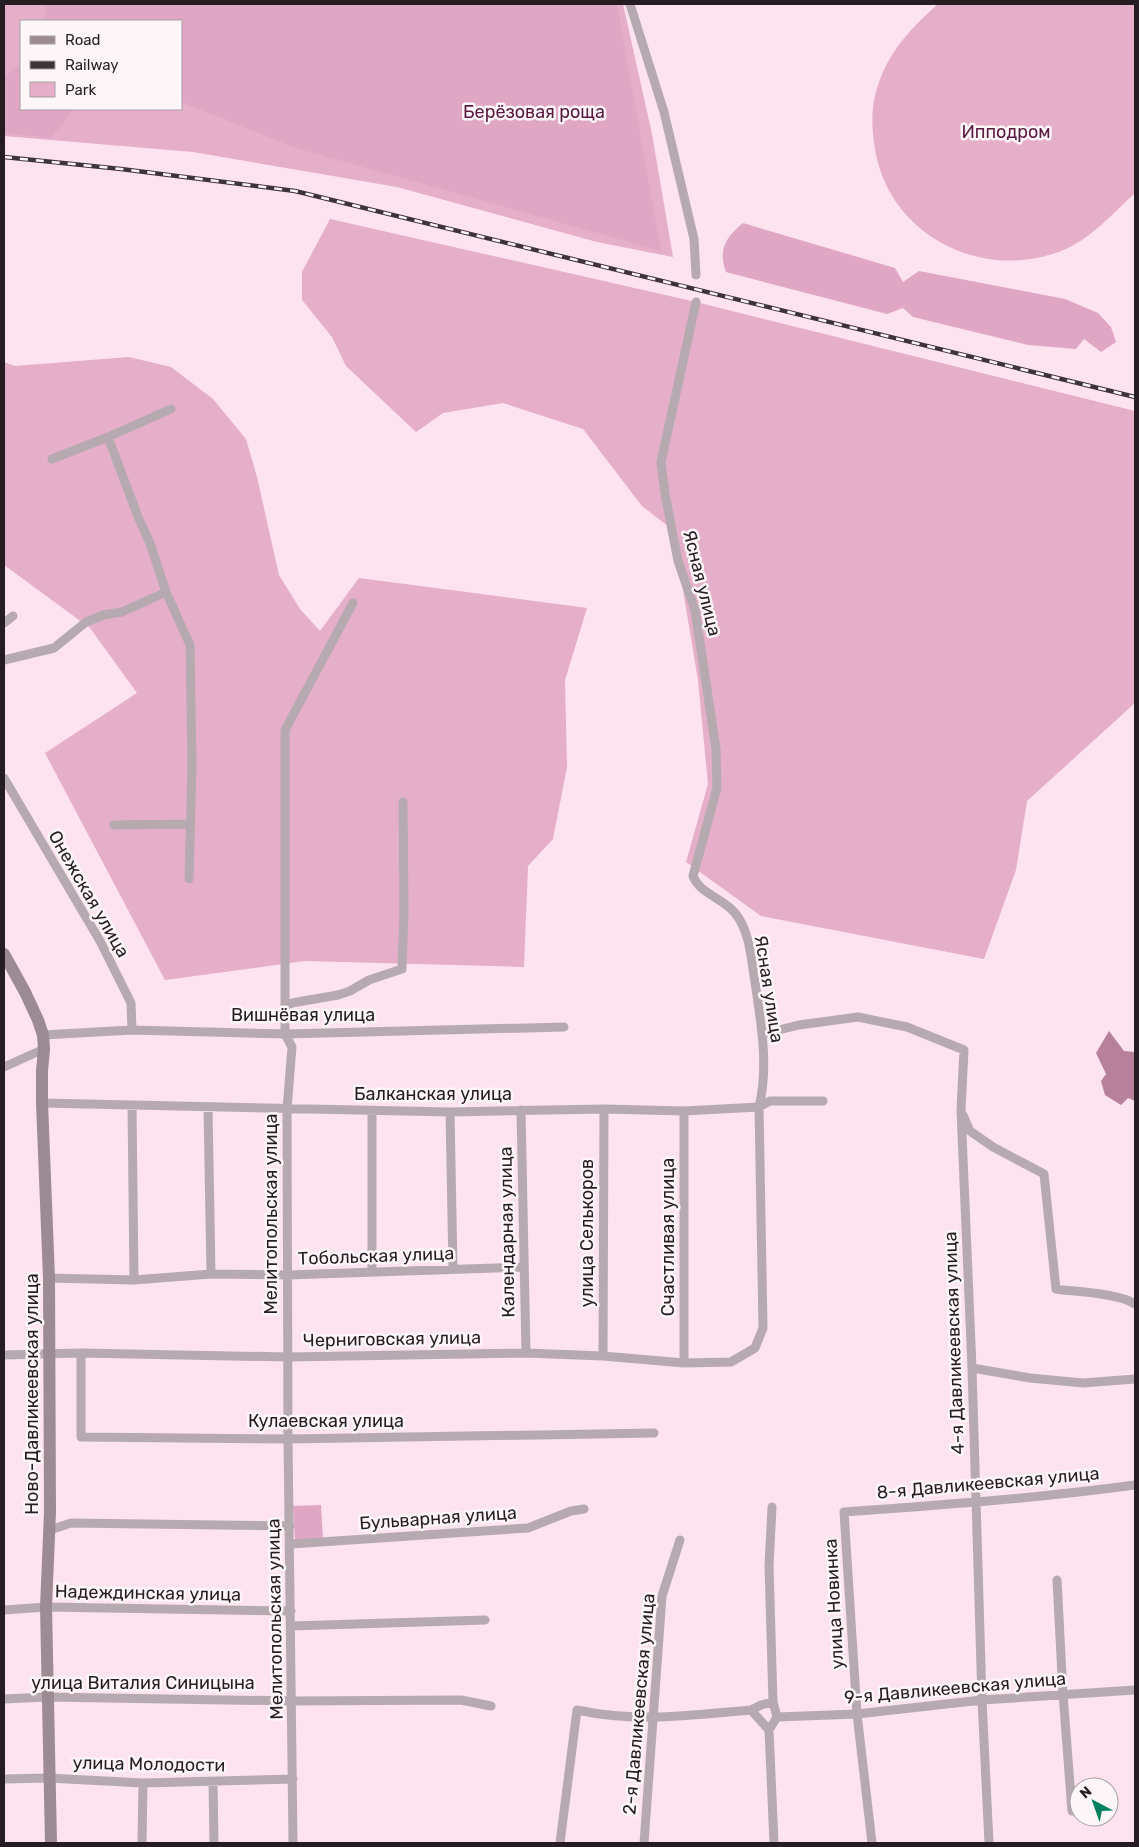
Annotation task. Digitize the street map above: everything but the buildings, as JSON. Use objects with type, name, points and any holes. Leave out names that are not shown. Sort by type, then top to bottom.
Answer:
[{"type":"street","points":[[630,4],[664,112],[694,239],[696,275]]},
{"type":"street","name":"Ясная улица","points":[[696,302],[661,462],[678,561],[695,610],[716,749],[717,788],[693,876],[696,885],[735,912],[747,937],[763,1034],[763,1090],[759,1107],[763,1328]]},
{"type":"street","points":[[52,459],[171,409]]},
{"type":"street","points":[[108,437],[138,517],[150,543],[166,592],[190,645],[189,879]]},
{"type":"street","points":[[4,660],[54,648],[86,622],[103,615],[122,612],[166,592]]},
{"type":"street","name":"Мелитопольская улица","points":[[293,1843],[293,1701],[288,1439],[287,1109],[292,1047],[285,1034],[285,730],[353,603]]},
{"type":"street","points":[[4,623],[13,616]]},
{"type":"street","name":"Онежская улица","points":[[4,778],[100,941],[131,1003],[132,1030]]},
{"type":"street","points":[[285,1006],[350,992],[369,980],[398,972],[402,969],[404,913],[403,802]]},
{"type":"street","points":[[114,825],[190,824]]},
{"type":"street","name":"Ново-Давликеевская улица","points":[[4,954],[25,992],[43,1035],[44,1049],[42,1103],[49,1278],[50,1530],[46,1608],[48,1778],[51,1843]]},
{"type":"street","name":"4-я Давликеевская улица","points":[[763,1034],[799,1025],[858,1017],[907,1027],[964,1050],[961,1110],[972,1368],[982,1700],[989,1843]]},
{"type":"street","name":"Вишнёвая улица","points":[[43,1035],[132,1030],[285,1034],[564,1027]]},
{"type":"street","points":[[4,1068],[44,1049]]},
{"type":"street","name":"Балканская улица","points":[[42,1103],[450,1112],[604,1109],[684,1111],[759,1107],[770,1101],[823,1101]]},
{"type":"street","points":[[132,1105],[134,1280]]},
{"type":"street","points":[[208,1107],[211,1274]]},
{"type":"street","name":"улица Селькоров","points":[[603,1356],[604,1109]]},
{"type":"street","name":"Календарная улица","points":[[521,1110],[526,1353]]},
{"type":"street","points":[[961,1110],[970,1131],[993,1147],[1044,1174],[1056,1289],[1105,1295],[1135,1304]]},
{"type":"street","points":[[372,1111],[372,1271]]},
{"type":"street","name":"Счастливая улица","points":[[684,1111],[684,1364]]},
{"type":"street","points":[[450,1112],[453,1270]]},
{"type":"street","name":"Тобольская улица","points":[[49,1278],[134,1280],[211,1274],[288,1275],[524,1267]]},
{"type":"street","name":"Черниговская улица","points":[[4,1355],[81,1353],[288,1357],[526,1353],[603,1356],[684,1364],[731,1362],[755,1348],[763,1328]]},
{"type":"street","name":"Кулаевская улица","points":[[81,1353],[81,1436],[288,1439],[654,1433]]},
{"type":"street","points":[[972,1368],[1030,1378],[1083,1383],[1135,1379]]},
{"type":"street","name":"8-я Давликеевская улица","points":[[844,1512],[976,1502],[1135,1485]]},
{"type":"street","points":[[772,1507],[769,1566],[773,1702],[777,1717],[769,1730],[774,1843]]},
{"type":"street","name":"Бульварная улица","points":[[291,1544],[528,1528],[571,1511],[584,1508]]},
{"type":"street","name":"улица Новинка","points":[[844,1512],[856,1714],[872,1843]]},
{"type":"street","points":[[50,1530],[71,1523],[290,1526]]},
{"type":"street","name":"2-я Давликеевская улица","points":[[644,1843],[662,1596],[680,1540]]},
{"type":"street","points":[[1057,1580],[1069,1777]]},
{"type":"street","name":"Надеждинская улица","points":[[4,1610],[46,1608],[291,1612]]},
{"type":"street","points":[[291,1626],[485,1620]]},
{"type":"street","name":"9-я Давликеевская улица","points":[[777,1717],[856,1714],[982,1700],[1135,1690]]},
{"type":"street","name":"улица Виталия Синицына","points":[[4,1699],[47,1697],[293,1701],[461,1700],[491,1706]]},
{"type":"street","points":[[560,1843],[577,1710],[597,1714],[652,1719],[751,1710],[773,1702]]},
{"type":"street","points":[[751,1710],[769,1730]]},
{"type":"street","name":"улица Молодости","points":[[4,1779],[48,1778],[142,1782],[293,1779]]},
{"type":"street","points":[[142,1782],[142,1843]]},
{"type":"street","points":[[213,1782],[214,1843]]},
{"type":"green space","name":"Берёзовая роща","points":[[4,4],[623,4],[652,134],[673,257],[597,242],[397,187],[193,152],[4,136]]},
{"type":"green space","name":"Берёзовая роща","points":[[47,4],[617,4],[661,251],[296,148],[182,102],[182,20],[43,20]]},
{"type":"green space","name":"Ипподром","points":[[938,4],[1135,4],[1135,193],[1100,226],[1072,246],[1031,259],[1000,260],[971,255],[943,244],[919,227],[899,206],[884,179],[875,149],[872,115],[879,81],[891,56],[899,45]]},
{"type":"green space","points":[[20,64],[20,110],[73,110],[51,138],[4,133],[4,76]]},
{"type":"green space","points":[[330,219],[696,302],[1135,411],[1135,703],[1027,801],[1016,870],[984,959],[761,916],[686,862],[708,784],[698,680],[673,530],[642,506],[583,429],[503,403],[443,413],[416,432],[346,366],[332,337],[302,300],[302,272]]},
{"type":"green space","points":[[743,223],[895,268],[903,282],[919,271],[1065,299],[1098,313],[1111,327],[1116,342],[1101,352],[1084,339],[1076,349],[1028,345],[913,317],[903,308],[887,314],[726,272],[723,257],[725,245],[732,234]]},
{"type":"green space","points":[[129,357],[171,367],[213,399],[246,439],[257,477],[279,575],[300,609],[320,631],[359,578],[587,608],[565,680],[567,767],[553,839],[528,866],[524,967],[305,961],[165,980],[45,753],[137,693],[90,628],[4,565],[4,362],[15,366]]},
{"type":"green space","points":[[321,1505],[323,1539],[295,1540],[293,1506]]},
{"type":"shaded area","points":[[1109,1031],[1124,1051],[1135,1052],[1135,1101],[1128,1098],[1121,1105],[1105,1095],[1101,1081],[1106,1074],[1096,1053]]},
{"type":"railway","points":[[4,157],[121,169],[295,191],[1135,397]]}]
